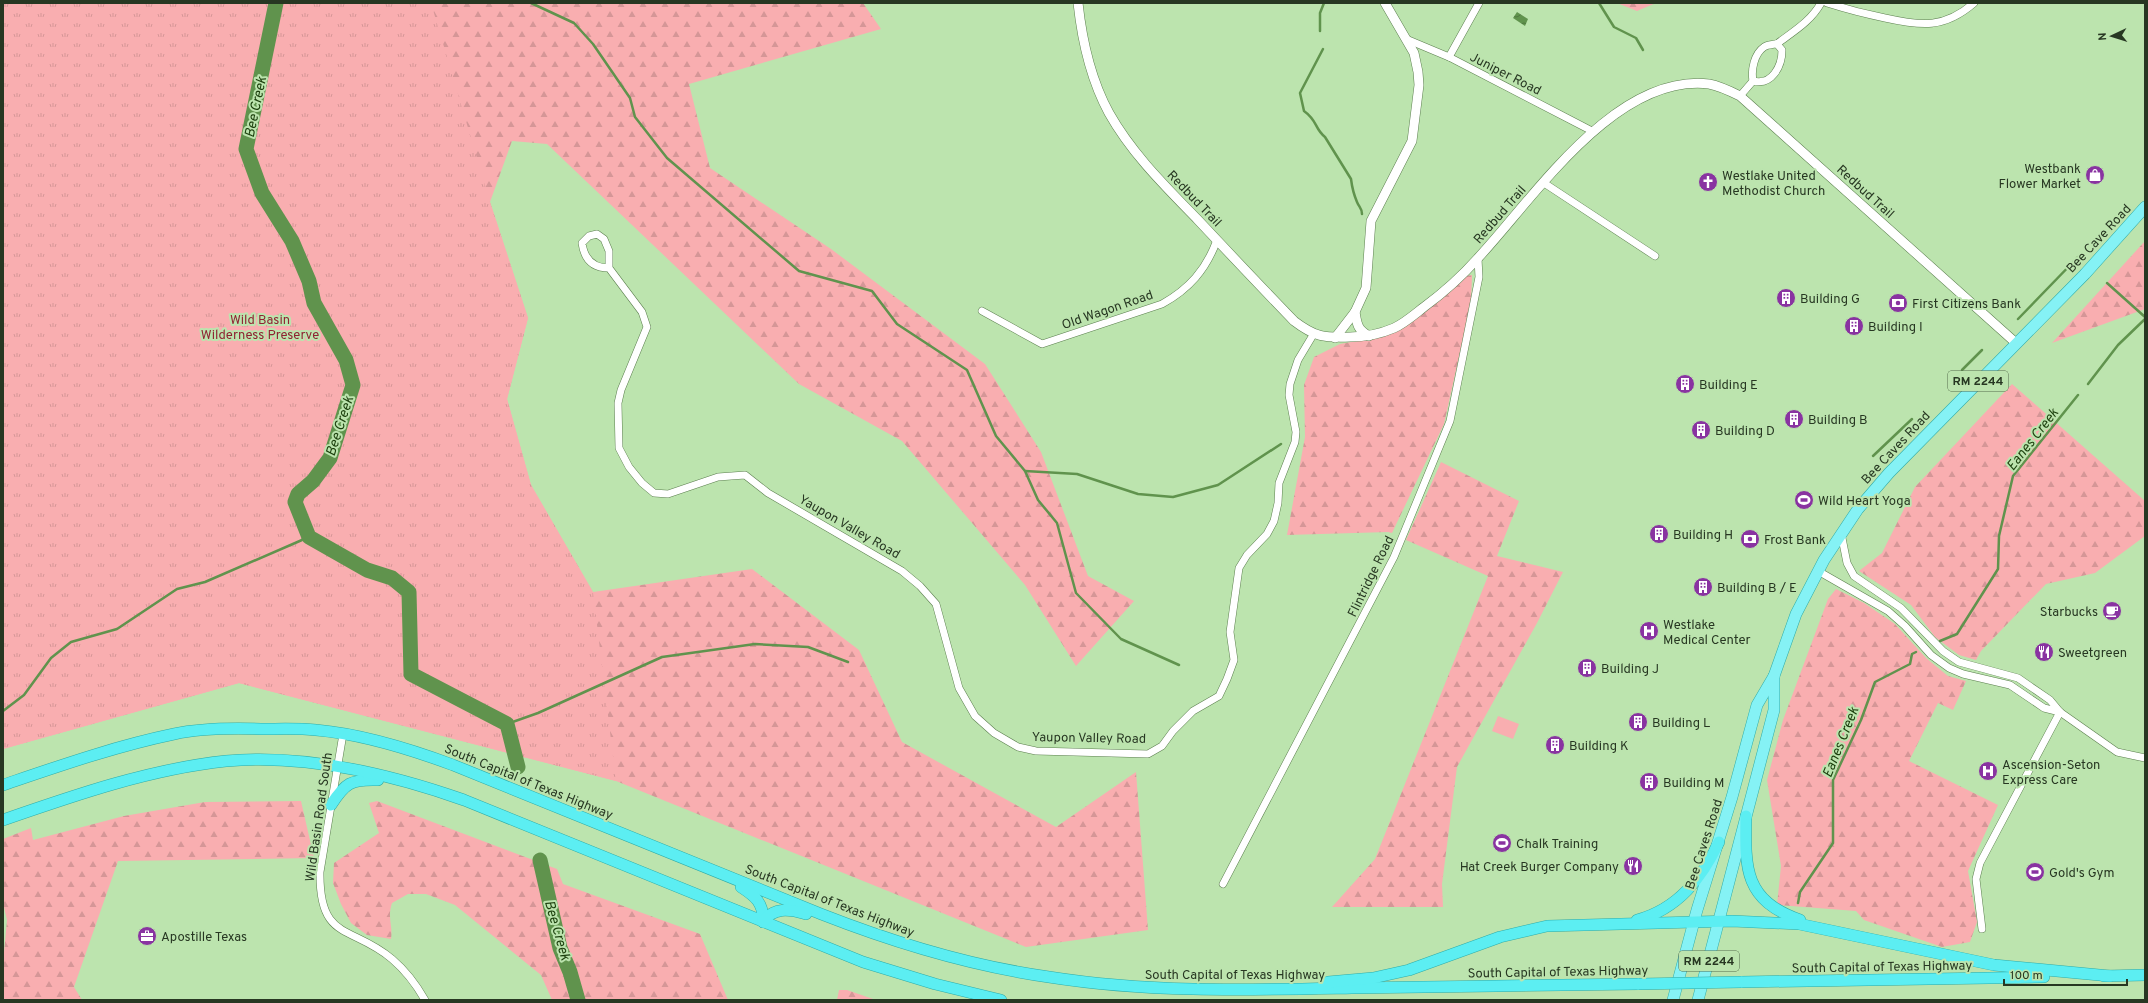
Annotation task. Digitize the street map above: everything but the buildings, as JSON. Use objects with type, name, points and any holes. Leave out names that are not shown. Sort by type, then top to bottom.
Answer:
[{"type":"highway","name":"South Capital of Texas Highway","points":[[3,785],[108,750],[175,734],[199,730],[247,728],[316,730],[343,734],[416,752],[453,765],[849,925],[939,954],[1039,976],[1148,988],[1235,991],[2145,975]]},
{"type":"highway","points":[[3,820],[70,797],[189,766],[226,761],[288,760],[338,768],[410,782],[464,800],[763,922],[878,967],[942,986],[1001,1000]]},
{"type":"highway","points":[[331,805],[341,788],[352,782],[366,780],[410,782]]},
{"type":"highway","points":[[1746,816],[1746,863],[1750,878],[1756,889],[1765,900],[1779,911],[1823,928]]},
{"type":"highway","points":[[1619,924],[1658,913],[1677,901],[1702,872],[1719,842]]},
{"type":"highway","points":[[721,873],[758,900],[762,908],[763,922]]},
{"type":"highway","points":[[763,922],[771,913],[789,910],[849,925]]},
{"type":"highway","points":[[1235,991],[1386,976],[1421,967],[1500,937],[1523,931],[1559,925],[1693,922],[1776,922],[1823,928],[1994,965],[2110,976]]},
{"type":"main road","name":"Bee Cave Road","points":[[2070,288],[2145,207]]},
{"type":"main road","name":"Bee Caves Road","points":[[1673,1000],[1693,922],[1719,842],[1757,705],[1774,676],[1796,614],[1818,571],[1841,533],[1858,509],[1889,472],[2070,288]]},
{"type":"main road","name":"Bee Caves Road","points":[[1698,1000],[1774,710],[1774,676]]},
{"type":"street","name":"Redbud Trail","points":[[1078,3],[1088,59],[1097,87],[1109,113],[1130,146],[1153,173],[1294,321],[1313,335],[1335,338],[1369,336],[1396,327],[1411,317],[1455,281],[1478,259],[1544,183],[1592,131],[1627,105],[1652,93],[1673,86],[1709,84],[1740,96],[2016,343]]},
{"type":"street","points":[[1335,338],[1355,312],[1366,288],[1371,221],[1412,141],[1419,85],[1414,53],[1385,3]]},
{"type":"street","points":[[1449,57],[1479,3]]},
{"type":"street","points":[[1740,96],[1753,81],[1753,68],[1758,53],[1764,47],[1777,44],[1811,17],[1820,3]]},
{"type":"street","points":[[1828,3],[1870,15],[1925,25],[1953,18],[1974,3]]},
{"type":"street","name":"Juniper Road","points":[[1406,39],[1449,57],[1592,131]]},
{"type":"street","points":[[1753,81],[1760,83],[1766,81],[1780,66],[1782,50],[1777,44]]},
{"type":"street","points":[[1544,183],[1655,256]]},
{"type":"street","points":[[597,234],[604,239],[609,251],[609,268],[602,268],[593,264],[583,253],[582,243],[589,236],[597,234]]},
{"type":"street","name":"Old Wagon Road","points":[[982,311],[1042,344],[1162,304],[1180,294],[1206,267],[1217,240]]},
{"type":"street","name":"Flintridge Road","points":[[1223,884],[1394,557],[1444,436],[1450,421],[1479,277],[1478,259]]},
{"type":"street","name":"Yaupon Valley Road","points":[[609,268],[642,312],[647,327],[620,390],[618,403],[619,448],[629,467],[642,483],[654,493],[668,494],[718,476],[745,475],[768,493],[902,571],[920,586],[936,604],[959,688],[975,716],[994,733],[1018,747],[1036,751],[1148,754],[1162,746],[1173,731],[1193,711],[1219,696],[1234,660],[1230,632],[1239,568],[1247,555],[1267,534],[1274,521],[1278,503],[1279,483],[1295,442],[1296,432],[1289,395],[1290,384],[1298,360],[1313,335]]},
{"type":"street","points":[[1355,312],[1357,326],[1362,332],[1369,336]]},
{"type":"street","points":[[1841,533],[1848,566],[1854,576],[1863,584],[1901,608],[1942,651],[1959,662],[2018,678],[2050,700],[2060,712],[2117,752],[2145,758]]},
{"type":"street","points":[[1818,571],[1888,611],[1943,664],[1963,674],[2010,685],[2044,708],[2060,712]]},
{"type":"street","points":[[1982,928],[1976,879],[1980,863],[2060,712]]},
{"type":"street","name":"Wild Basin Road South","points":[[343,734],[320,872],[320,890],[324,909],[330,920],[338,928],[392,959],[418,988],[425,1000]]},
{"type":"green space","name":"Wild Basin Wilderness Preserve","points":[[3,3],[863,3],[881,29],[689,84],[710,168],[831,249],[985,364],[1041,452],[1088,576],[1134,601],[1076,666],[1025,585],[902,441],[799,384],[547,144],[512,141],[490,202],[528,318],[507,399],[531,485],[593,592],[752,569],[859,650],[902,742],[1056,827],[1136,772],[1148,930],[1026,947],[616,781],[239,683],[3,749]]},
{"type":"green space","name":"Wild Basin Wilderness Preserve","points":[[3,3],[431,3],[490,202],[528,318],[507,399],[531,485],[593,592],[616,781],[239,683],[3,749]]},
{"type":"green space","points":[[1617,3],[1656,3],[1637,11]]},
{"type":"green space","points":[[2145,241],[2145,309],[2052,343]]},
{"type":"green space","points":[[1472,275],[1471,303],[1444,424],[1392,533],[1287,535],[1305,437],[1304,385],[1314,357],[1340,344],[1385,336],[1466,276]]},
{"type":"green space","points":[[2012,384],[2145,501],[2145,536],[2095,573],[2046,584],[1981,651],[1976,660],[1959,655],[1935,637],[1911,605],[1859,571],[1882,553],[1915,487]]},
{"type":"green space","points":[[1441,462],[1519,501],[1497,556],[1563,572],[1537,623],[1457,767],[1442,884],[1443,907],[1332,907],[1375,859],[1488,576],[1406,540]]},
{"type":"green space","points":[[1836,589],[1864,603],[1895,624],[1926,658],[1948,676],[1966,681],[1953,710],[1938,703],[1909,761],[1998,805],[1968,871],[1977,922],[1970,942],[1942,947],[1864,920],[1856,911],[1777,905],[1781,866],[1767,780],[1783,720],[1828,599]]},
{"type":"green space","points":[[1498,716],[1519,724],[1513,739],[1492,731]]},
{"type":"green space","points":[[301,801],[314,858],[118,861],[74,987],[82,1000],[3,1000],[3,963],[7,920],[3,903],[3,839],[31,828],[33,840],[124,816],[205,802]]},
{"type":"green space","points":[[377,801],[557,869],[563,884],[700,934],[728,1000],[552,1000],[541,975],[455,905],[426,894],[408,894],[392,903],[390,913],[391,939],[367,935],[351,923],[341,904],[333,883],[334,863],[379,833],[369,803]]},
{"type":"green space","points":[[839,990],[847,990],[876,1000],[837,1000]]},
{"type":"water","points":[[1517,12],[1528,19],[1525,26],[1513,18]]},
{"type":"waterway","name":"Bee Creek","points":[[276,3],[246,149],[262,193],[292,241],[309,281],[314,303],[346,360],[353,385],[330,458],[313,481],[298,494],[295,502],[309,537],[367,570],[392,578],[409,592],[411,674],[507,724],[518,767]]},
{"type":"waterway","points":[[531,3],[574,23],[593,44],[630,98],[635,117],[667,158],[799,271],[872,291],[897,324],[967,370],[996,436],[1025,471],[1038,500],[1057,523],[1076,593],[1121,639],[1179,665]]},
{"type":"waterway","points":[[1320,31],[1320,13],[1324,3]]},
{"type":"waterway","points":[[1599,3],[1614,27],[1636,38],[1643,50]]},
{"type":"waterway","points":[[1323,49],[1300,93],[1304,111],[1312,118],[1351,179],[1354,194],[1362,214]]},
{"type":"waterway","points":[[2018,319],[2078,257],[2079,258]]},
{"type":"waterway","points":[[2107,283],[2145,317]]},
{"type":"waterway","name":"Eanes Creek","points":[[2088,384],[2118,345],[2145,319]]},
{"type":"waterway","points":[[1962,370],[1982,350]]},
{"type":"waterway","name":"Eanes Creek","points":[[1940,641],[1957,634],[1998,569],[1999,536],[2013,476],[2078,395]]},
{"type":"waterway","points":[[1873,456],[1912,419]]},
{"type":"waterway","points":[[1025,471],[1077,474],[1138,494],[1173,497],[1218,485],[1281,444]]},
{"type":"waterway","points":[[3,711],[24,695],[51,658],[71,642],[117,629],[177,589],[205,582],[302,540],[306,533]]},
{"type":"waterway","points":[[507,724],[538,713],[662,657],[755,644],[808,647],[848,662]]},
{"type":"waterway","name":"Eanes Creek","points":[[1798,903],[1800,892],[1833,843],[1833,780],[1861,720],[1875,682],[1910,664],[1912,654],[1916,652]]},
{"type":"waterway","name":"Bee Creek","points":[[540,860],[560,948],[570,972],[578,1000]]},
{"type":"place","name":"Westbank Flower Market","points":[[2095,175]]},
{"type":"place","name":"Westlake United Methodist Church","points":[[1708,182]]},
{"type":"place","name":"Building G","points":[[1786,298]]},
{"type":"place","name":"First Citizens Bank","points":[[1898,303]]},
{"type":"place","name":"Building I","points":[[1854,326]]},
{"type":"place","name":"Building E","points":[[1685,384]]},
{"type":"place","name":"Building B","points":[[1794,419]]},
{"type":"place","name":"Building D","points":[[1701,430]]},
{"type":"place","name":"Wild Heart Yoga","points":[[1804,500]]},
{"type":"place","name":"Building H","points":[[1659,534]]},
{"type":"place","name":"Frost Bank","points":[[1750,539]]},
{"type":"place","name":"Building B / E","points":[[1703,587]]},
{"type":"place","name":"Starbucks","points":[[2112,611]]},
{"type":"place","name":"Westlake Medical Center","points":[[1649,631]]},
{"type":"place","name":"Sweetgreen","points":[[2044,652]]},
{"type":"place","name":"Building J","points":[[1587,668]]},
{"type":"place","name":"Building L","points":[[1638,722]]},
{"type":"place","name":"Building K","points":[[1555,745]]},
{"type":"place","name":"Ascension-Seton Express Care","points":[[1988,771]]},
{"type":"place","name":"Building M","points":[[1649,782]]},
{"type":"place","name":"Chalk Training","points":[[1502,843]]},
{"type":"place","name":"Hat Creek Burger Company","points":[[1633,866]]},
{"type":"place","name":"Gold's Gym","points":[[2035,872]]},
{"type":"place","name":"Apostille Texas","points":[[147,936]]}]
